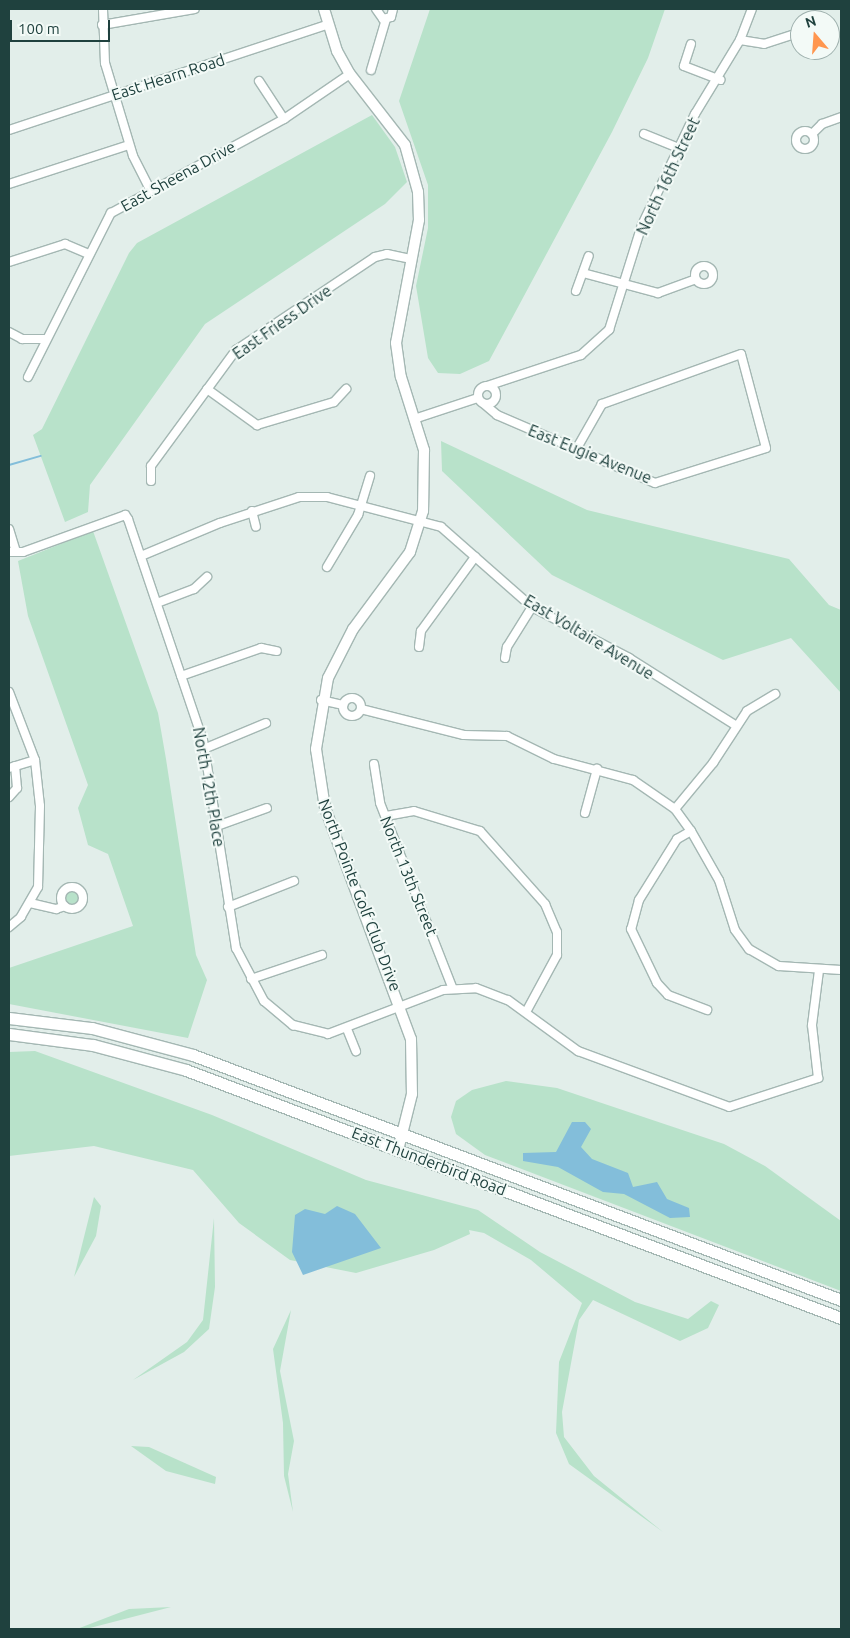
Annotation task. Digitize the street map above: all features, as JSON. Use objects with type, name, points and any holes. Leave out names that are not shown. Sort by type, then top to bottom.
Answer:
[{"type":"main road","name":"East Thunderbird Road","points":[[9,1018],[92,1028],[158,1044],[403,1134],[841,1300]]},
{"type":"main road","name":"East Thunderbird Road","points":[[9,1034],[93,1045],[152,1059],[841,1318]]},
{"type":"street","points":[[103,9],[102,25],[114,94],[129,145],[150,190]]},
{"type":"street","points":[[102,25],[195,9]]},
{"type":"street","name":"North Pointe Golf Club Drive","points":[[324,9],[327,25],[350,74],[394,126],[411,161],[419,220],[396,343],[414,419],[424,450],[421,522],[397,574],[339,654],[321,700],[316,749],[325,808],[401,1005],[414,1064],[403,1134],[398,1150]]},
{"type":"street","points":[[376,9],[379,17],[386,19]]},
{"type":"street","points":[[370,70],[386,19],[393,9]]},
{"type":"street","name":"North 16th Street","points":[[487,386],[581,355],[597,344],[609,330],[627,286],[642,225],[681,149],[696,114],[720,80],[740,40],[751,9]]},
{"type":"street","name":"East Hearn Road","points":[[9,130],[327,25]]},
{"type":"street","points":[[740,40],[764,44],[790,35]]},
{"type":"street","points":[[691,44],[684,66],[720,80]]},
{"type":"street","name":"East Sheena Drive","points":[[28,377],[44,339],[111,213],[150,190],[284,119],[350,74]]},
{"type":"street","points":[[259,82],[284,119]]},
{"type":"street","points":[[812,134],[822,124],[841,117]]},
{"type":"street","points":[[644,134],[681,149]]},
{"type":"street","points":[[9,184],[129,145]]},
{"type":"street","points":[[9,262],[55,246],[74,245],[88,254]]},
{"type":"street","name":"East Friess Drive","points":[[151,481],[152,466],[236,350],[375,256],[387,254],[411,258]]},
{"type":"street","points":[[576,291],[589,256]]},
{"type":"street","points":[[583,273],[658,293],[696,279]]},
{"type":"street","points":[[9,332],[22,339],[44,339]]},
{"type":"street","name":"East Eugie Avenue","points":[[481,401],[500,416],[578,446],[655,482],[766,448],[741,354],[602,404],[578,446]]},
{"type":"street","name":"North 16th Street","points":[[414,419],[495,396],[512,379]]},
{"type":"street","points":[[481,401],[479,390],[487,386],[495,396],[500,416]]},
{"type":"street","points":[[207,389],[257,425],[334,402],[346,389]]},
{"type":"street","points":[[327,567],[361,506],[370,476]]},
{"type":"street","name":"East Voltaire Avenue","points":[[141,556],[252,512],[316,496],[421,522],[448,531],[532,607],[629,658],[735,725]]},
{"type":"street","points":[[252,512],[256,527]]},
{"type":"street","name":"North 12th Place","points":[[12,552],[125,516],[141,556],[206,748],[228,907],[236,948],[251,979],[276,1014],[315,1033],[347,1028]]},
{"type":"street","points":[[9,529],[12,552]]},
{"type":"street","points":[[419,647],[422,631],[475,557]]},
{"type":"street","points":[[157,603],[194,589],[207,576]]},
{"type":"street","points":[[505,658],[507,647],[532,607]]},
{"type":"street","points":[[181,676],[261,648],[277,650]]},
{"type":"street","points":[[9,692],[35,760],[38,887],[30,903],[9,927]]},
{"type":"street","points":[[675,809],[713,763],[735,725],[759,700],[775,694]]},
{"type":"street","points":[[343,705],[354,698],[361,709],[464,735],[506,736],[554,759],[633,780],[675,809],[691,831],[712,864],[735,930],[745,945],[779,966],[841,970]]},
{"type":"street","points":[[321,700],[343,705],[351,716],[361,709]]},
{"type":"street","points":[[206,748],[266,724]]},
{"type":"street","points":[[9,797],[17,788],[12,767],[35,760]]},
{"type":"street","name":"North 13th Street","points":[[374,764],[386,816],[452,987]]},
{"type":"street","points":[[585,813],[597,769]]},
{"type":"street","points":[[217,826],[268,808]]},
{"type":"street","points":[[386,816],[414,811],[480,831],[545,904],[557,932],[557,955],[526,1012]]},
{"type":"street","points":[[691,831],[677,839],[638,900],[631,929],[657,983],[668,995],[707,1010]]},
{"type":"street","points":[[228,907],[294,881]]},
{"type":"street","points":[[30,903],[56,909],[65,906]]},
{"type":"street","points":[[251,979],[322,954]]},
{"type":"street","points":[[356,1052],[347,1028],[401,1005],[452,987],[484,990],[526,1012],[578,1051],[722,1106],[738,1106],[818,1078],[812,1025],[819,970]]},
{"type":"green space","points":[[430,9],[665,9],[648,58],[612,132],[489,361],[460,374],[438,373],[428,358],[416,286],[428,228],[428,185],[399,101]]},
{"type":"green space","points":[[372,115],[395,147],[407,182],[385,204],[205,324],[90,485],[88,512],[65,522],[33,435],[42,429],[129,253],[137,243]]},
{"type":"green space","points":[[441,441],[587,510],[789,559],[829,605],[841,610],[841,693],[791,638],[723,660],[552,575],[442,471]]},
{"type":"green space","points":[[93,531],[158,713],[196,955],[207,980],[188,1038],[9,1004],[9,968],[133,926],[108,854],[88,845],[78,808],[88,785],[28,616],[18,561]]},
{"type":"green space","points":[[72,887],[80,890],[83,898],[80,906],[72,909],[64,906],[61,898],[64,890]]},
{"type":"green space","points":[[35,1051],[212,1115],[366,1180],[478,1210],[540,1252],[635,1302],[688,1319],[711,1301],[719,1305],[708,1328],[680,1341],[593,1300],[579,1320],[562,1412],[564,1437],[594,1476],[663,1532],[569,1464],[556,1433],[559,1362],[582,1303],[531,1260],[484,1233],[469,1230],[470,1234],[434,1250],[356,1273],[290,1260],[239,1223],[193,1170],[94,1146],[9,1156],[9,1052]]},
{"type":"green space","points":[[506,1081],[557,1088],[724,1144],[765,1166],[841,1221],[841,1291],[485,1155],[456,1134],[451,1117],[456,1101],[472,1090]]},
{"type":"green space","points":[[94,1197],[101,1206],[96,1236],[74,1277]]},
{"type":"green space","points":[[214,1218],[215,1287],[209,1329],[184,1352],[133,1380],[187,1342],[203,1320]]},
{"type":"green space","points":[[291,1310],[280,1371],[294,1441],[288,1474],[293,1512],[284,1476],[283,1423],[273,1349]]},
{"type":"green space","points":[[131,1446],[149,1447],[216,1477],[215,1484],[166,1471]]},
{"type":"green space","points":[[171,1607],[86,1629],[77,1629],[129,1609]]},
{"type":"water","points":[[572,1122],[585,1122],[591,1129],[581,1147],[592,1159],[628,1173],[633,1187],[657,1182],[667,1199],[689,1208],[690,1217],[670,1218],[624,1194],[603,1192],[558,1167],[523,1161],[523,1153],[556,1152]]},
{"type":"water","points":[[337,1206],[355,1214],[381,1248],[303,1275],[292,1252],[295,1215],[305,1209],[325,1214]]},
{"type":"waterway","points":[[9,465],[41,456]]}]
